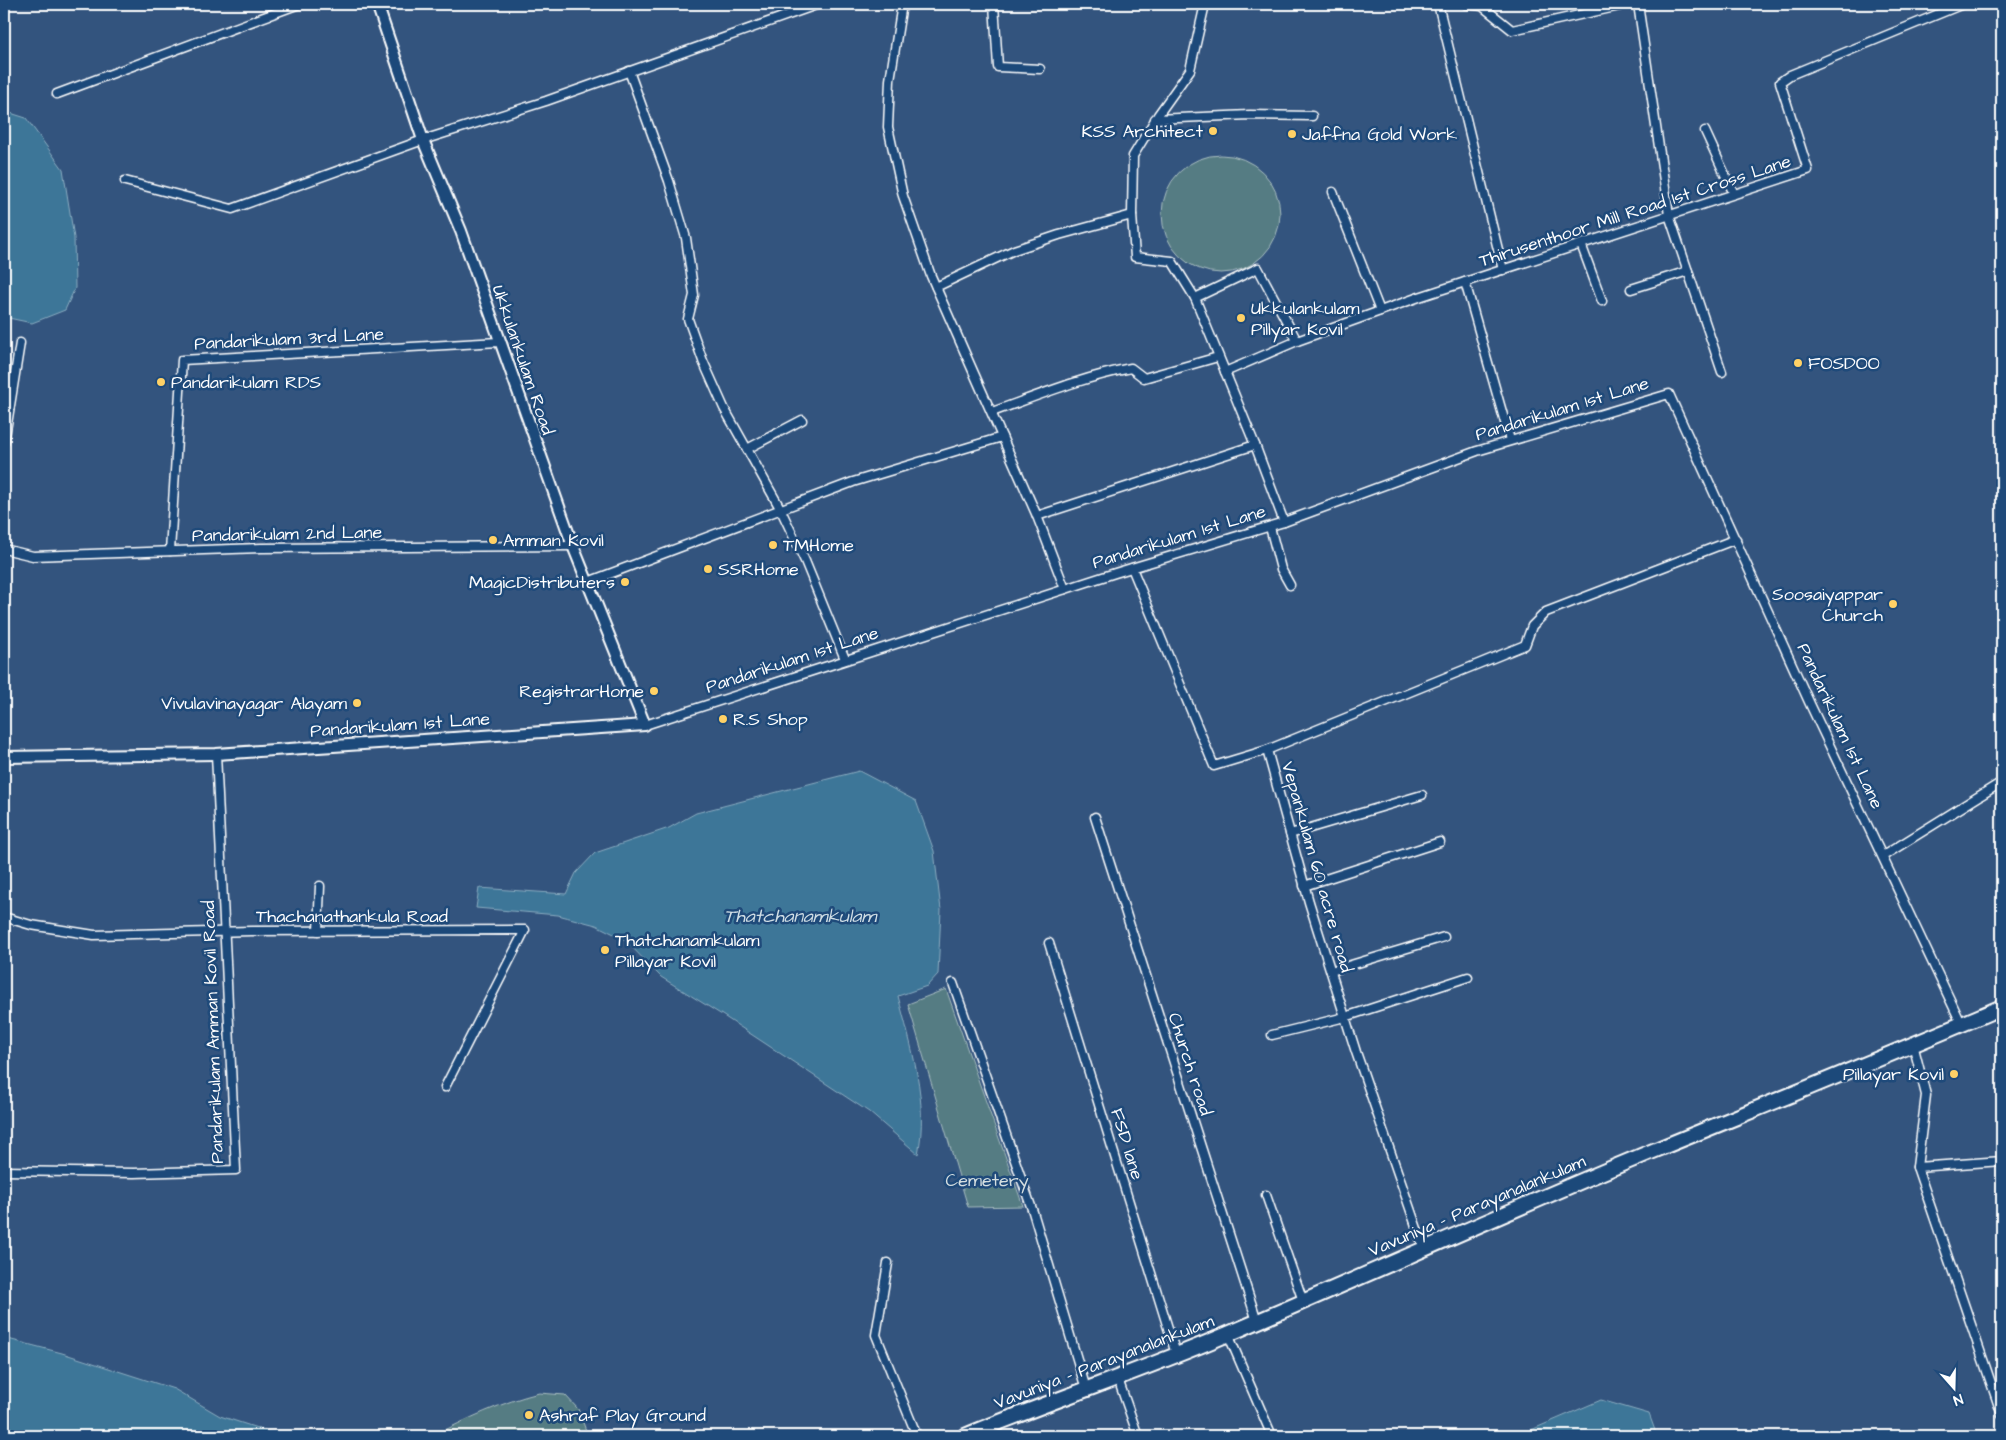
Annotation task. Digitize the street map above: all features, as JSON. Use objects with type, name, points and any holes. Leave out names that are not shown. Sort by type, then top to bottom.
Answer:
[{"type":"highway","name":"Vavuniya - Parayanalankulam","points":[[972,1435],[1228,1334],[1659,1148],[1734,1120],[2002,1008]]},
{"type":"street","points":[[58,94],[299,4]]},
{"type":"street","name":"Ukkulankulam Road","points":[[377,4],[422,140],[461,231],[573,546],[645,725]]},
{"type":"street","points":[[126,181],[232,209],[422,140],[546,100],[819,4]]},
{"type":"street","points":[[902,4],[890,80],[888,127],[903,196],[936,287],[1037,516],[1065,590]]},
{"type":"street","points":[[994,4],[998,67],[1040,69]]},
{"type":"street","points":[[1205,4],[1190,70],[1155,119],[1133,156],[1132,215],[1135,257],[1172,261],[1195,298],[1256,445],[1284,522]]},
{"type":"street","points":[[1438,4],[1503,270]]},
{"type":"street","points":[[1466,4],[1482,6],[1512,30],[1629,4]]},
{"type":"street","points":[[1638,4],[1669,215],[1722,372]]},
{"type":"street","name":"Thirusenthoor Mill Road 1st Cross Lane","points":[[1225,372],[1296,341],[1380,311],[1808,170],[1780,82],[1798,72],[1963,4]]},
{"type":"street","points":[[629,71],[669,181],[686,238],[694,295],[688,319],[703,361],[724,408],[780,508],[805,561],[845,659]]},
{"type":"street","points":[[1155,119],[1250,115],[1312,116]]},
{"type":"street","points":[[1705,131],[1734,194]]},
{"type":"street","points":[[1333,192],[1380,311]]},
{"type":"street","points":[[936,287],[1014,250],[1059,234],[1132,215]]},
{"type":"street","points":[[1581,244],[1602,301]]},
{"type":"street","points":[[1195,298],[1258,268],[1296,341]]},
{"type":"street","points":[[1631,289],[1688,271]]},
{"type":"street","points":[[1465,282],[1510,440]]},
{"type":"street","name":"Pandarikulam 3rd Lane","points":[[170,551],[182,360],[499,342]]},
{"type":"street","points":[[4,443],[20,344]]},
{"type":"street","points":[[992,412],[1060,387],[1117,371],[1131,368],[1144,378],[1218,357]]},
{"type":"street","name":"Pandarikulam 1st Lane","points":[[4,757],[216,754],[645,725],[845,659],[1284,522],[1478,450],[1669,394],[1810,704],[1962,1024]]},
{"type":"street","points":[[747,449],[802,420]]},
{"type":"street","points":[[588,582],[853,482],[1002,437]]},
{"type":"street","points":[[1037,516],[1256,445]]},
{"type":"street","points":[[1270,526],[1281,569],[1290,585]]},
{"type":"street","points":[[1267,750],[1525,645],[1532,626],[1546,612],[1736,539]]},
{"type":"street","name":"Pandarikulam 2nd Lane","points":[[4,549],[33,556],[261,548],[573,546]]},
{"type":"street","name":"Vepankulam 60 acre road","points":[[1132,568],[1214,766],[1267,750],[1304,886],[1345,1017],[1424,1249]]},
{"type":"street","name":"Pandarikulam Amman Kovil Road","points":[[4,1171],[134,1172],[236,1170],[216,754]]},
{"type":"street","points":[[1883,856],[2002,782]]},
{"type":"street","points":[[1290,834],[1422,796]]},
{"type":"street","name":"Church road","points":[[1095,817],[1257,1321]]},
{"type":"street","points":[[1304,886],[1440,842]]},
{"type":"street","points":[[318,931],[320,886]]},
{"type":"street","name":"Thachanathankula Road","points":[[4,917],[31,925],[94,935],[525,930],[445,1087]]},
{"type":"street","points":[[1332,971],[1444,937]]},
{"type":"street","name":"FSD lane","points":[[1049,943],[1176,1354]]},
{"type":"street","points":[[1272,1035],[1345,1017],[1468,977]]},
{"type":"street","points":[[953,983],[1033,1212],[1086,1389]]},
{"type":"street","points":[[1913,1044],[1926,1095],[1917,1167],[2002,1415]]},
{"type":"street","points":[[1917,1167],[2002,1161]]},
{"type":"street","points":[[1266,1195],[1302,1301]]},
{"type":"street","points":[[888,1263],[876,1335],[917,1436]]},
{"type":"street","points":[[1228,1334],[1272,1436]]},
{"type":"street","points":[[1118,1379],[1138,1436]]},
{"type":"green space","points":[[1221,155],[1243,160],[1263,172],[1275,192],[1280,214],[1275,236],[1263,256],[1243,268],[1221,273],[1199,268],[1179,256],[1167,236],[1162,214],[1167,192],[1179,172],[1199,160]]},
{"type":"green space","name":"Cemetery","points":[[946,989],[1023,1206],[968,1207],[908,1004]]},
{"type":"green space","name":"Ashraf Play Ground","points":[[539,1393],[565,1395],[578,1409],[588,1436],[433,1436],[498,1406]]},
{"type":"water","points":[[4,111],[26,118],[63,169],[74,238],[75,288],[65,310],[32,323],[4,317]]},
{"type":"water","name":"Thatchanamkulam","points":[[859,771],[916,801],[934,851],[941,910],[938,974],[927,986],[898,996],[913,1054],[920,1094],[921,1134],[918,1154],[869,1112],[661,977],[624,939],[596,925],[558,915],[476,908],[479,888],[566,894],[576,873],[595,853],[669,828],[696,813]]},
{"type":"water","points":[[4,1338],[62,1353],[174,1389],[220,1416],[282,1436],[4,1436]]},
{"type":"water","points":[[1601,1400],[1649,1414],[1657,1436],[1517,1436]]},
{"type":"place","name":"KSS Architect","points":[[1213,131]]},
{"type":"place","name":"Jaffna Gold Work","points":[[1292,134]]},
{"type":"place","name":"Ukkulankulam Pillyar Kovil","points":[[1241,318]]},
{"type":"place","name":"FOSDOO","points":[[1798,363]]},
{"type":"place","name":"Pandarikulam RDS","points":[[161,382]]},
{"type":"place","name":"Amman Kovil","points":[[493,540]]},
{"type":"place","name":"TMHome","points":[[773,545]]},
{"type":"place","name":"SSRHome","points":[[708,569]]},
{"type":"place","name":"MagicDistributers","points":[[625,582]]},
{"type":"place","name":"Soosaiyappar Church","points":[[1893,604]]},
{"type":"place","name":"RegistrarHome","points":[[654,691]]},
{"type":"place","name":"Vivulavinayagar Alayam","points":[[357,703]]},
{"type":"place","name":"R.S Shop","points":[[723,719]]},
{"type":"place","name":"Thatchanamkulam Pillayar Kovil","points":[[605,950]]},
{"type":"place","name":"Pillayar Kovil","points":[[1954,1074]]},
{"type":"place","name":"Ashraf Play Ground","points":[[529,1415]]}]
